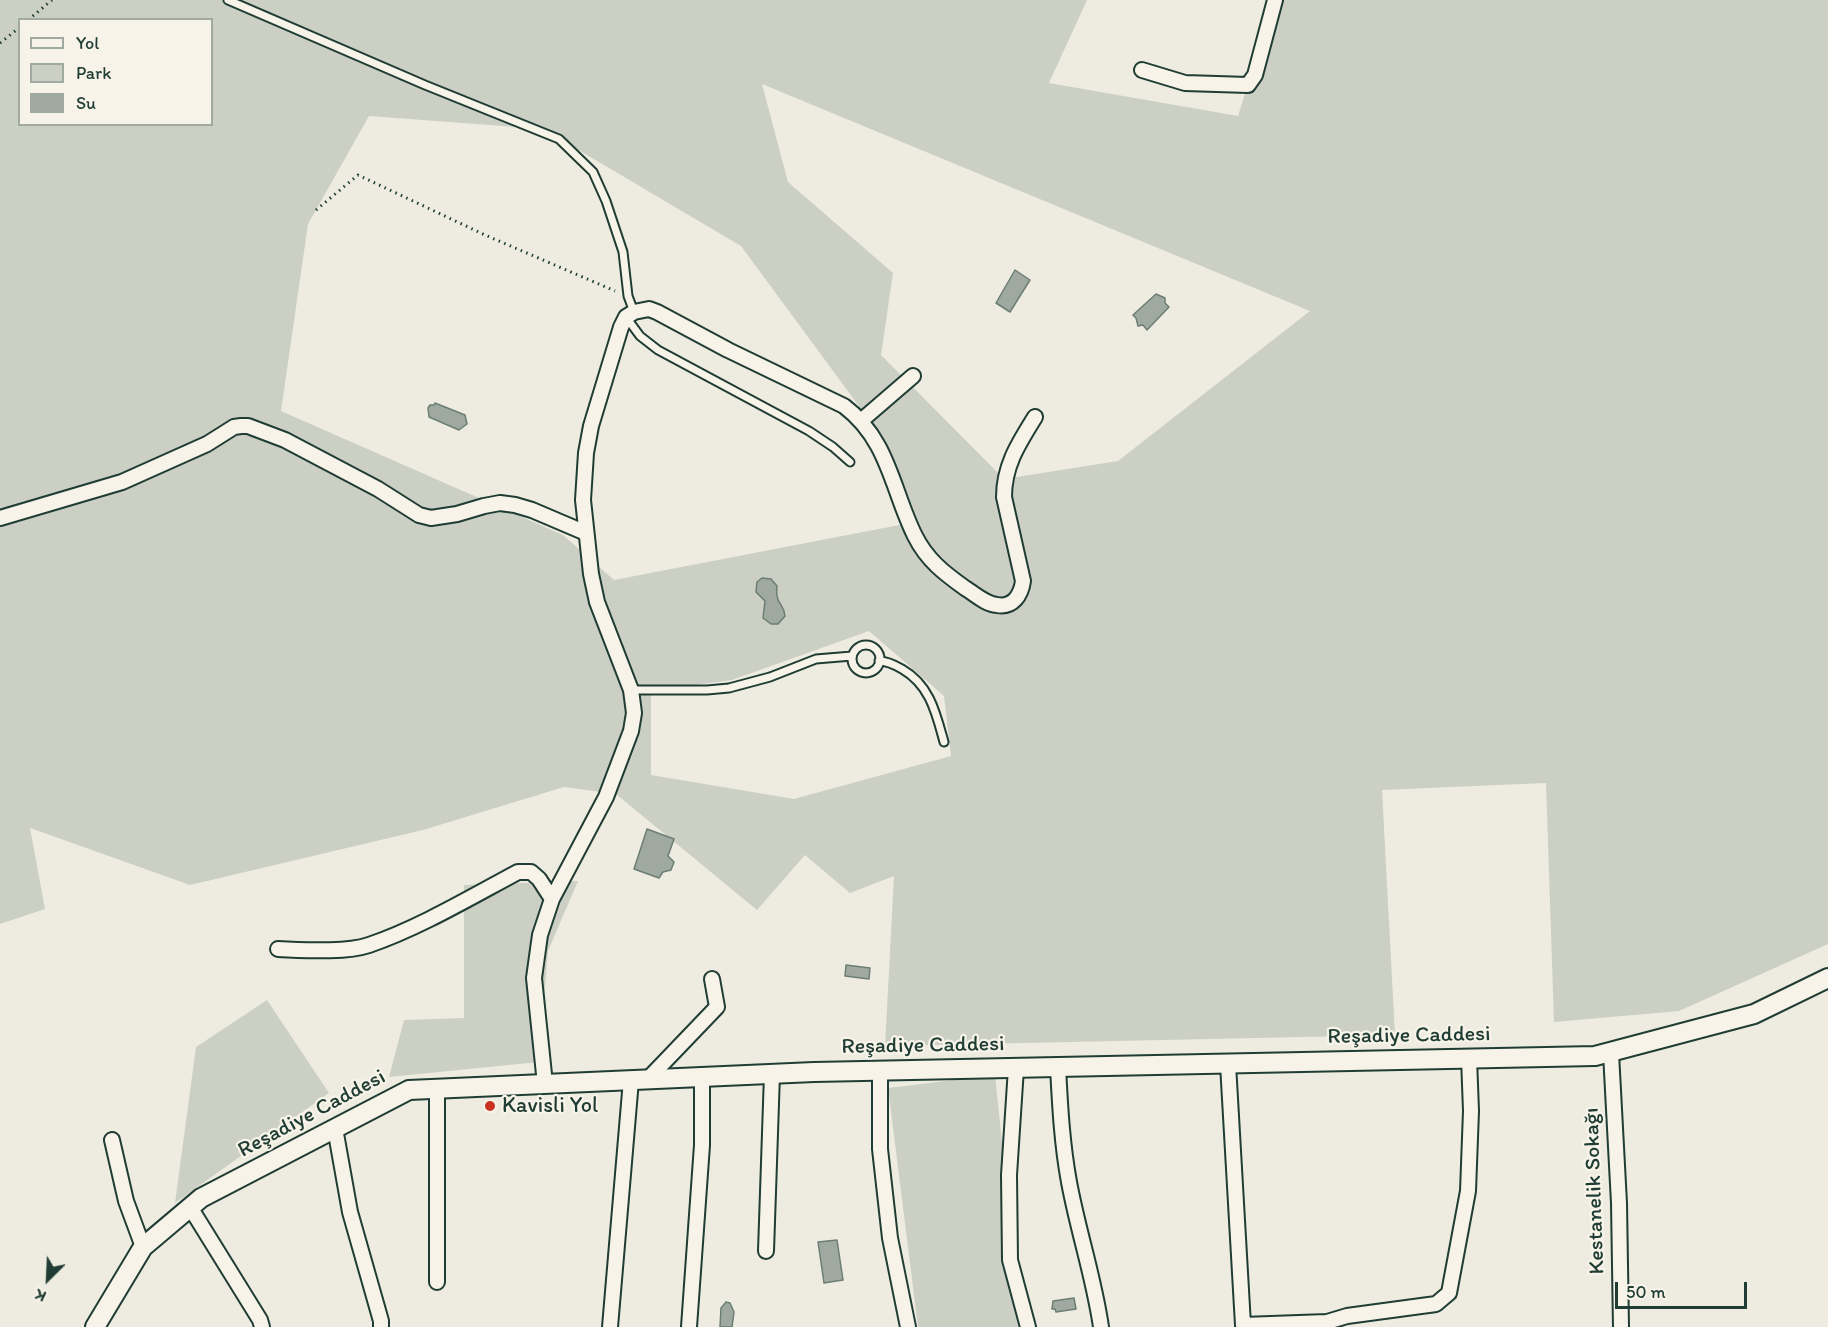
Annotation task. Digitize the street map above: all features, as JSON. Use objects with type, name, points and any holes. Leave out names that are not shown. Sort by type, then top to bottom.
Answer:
[{"type":"street","points":[[1142,70],[1185,82],[1248,85],[1255,75],[1275,0]]},
{"type":"street","points":[[545,1084],[534,978],[540,935],[552,899],[606,797],[631,731],[634,713],[631,690],[597,602],[591,574],[586,533],[584,477],[591,426],[621,327],[630,314],[649,309],[657,312],[728,350],[844,406],[862,420],[875,439],[890,471],[915,537],[938,569],[994,605],[1003,606],[1016,600],[1022,589],[1023,581],[1004,497],[1004,484],[1011,456],[1035,417]]},
{"type":"street","points":[[862,420],[913,376]]},
{"type":"street","points":[[0,518],[122,482],[207,444],[234,427],[248,426],[285,440],[378,489],[419,514],[431,518],[492,505],[515,504],[586,533]]},
{"type":"street","points":[[278,949],[320,951],[368,945],[429,918],[518,872],[531,872],[539,879],[552,899]]},
{"type":"street","name":"Reşadiye Caddesi","points":[[95,1327],[143,1247],[201,1198],[409,1090],[772,1074],[1595,1056],[1754,1014],[1828,978]]},
{"type":"street","points":[[610,1327],[639,1080],[717,1007],[712,979]]},
{"type":"street","name":"Kestanelik Sokağı","points":[[1611,1053],[1621,1327]]},
{"type":"street","points":[[1228,1064],[1243,1324],[1325,1324],[1347,1316],[1436,1304],[1449,1293],[1468,1191],[1471,1111],[1469,1058]]},
{"type":"street","points":[[1058,1067],[1060,1116],[1069,1183],[1097,1300],[1101,1327]]},
{"type":"street","points":[[1016,1068],[1009,1175],[1010,1260],[1028,1327]]},
{"type":"street","points":[[880,1071],[880,1149],[890,1238],[908,1327]]},
{"type":"street","points":[[766,1251],[772,1074]]},
{"type":"street","points":[[689,1327],[702,1145],[702,1077]]},
{"type":"street","points":[[437,1089],[437,1282]]},
{"type":"street","points":[[335,1128],[350,1212],[381,1327]]},
{"type":"street","points":[[112,1140],[126,1201],[143,1247]]},
{"type":"street","points":[[190,1208],[260,1320],[262,1327]]},
{"type":"lane","points":[[228,0],[559,140],[593,172],[606,201],[623,252],[630,314],[640,336],[658,350],[809,431],[850,462]]},
{"type":"lane","points":[[631,690],[729,688],[770,677],[816,659],[852,656],[858,648],[868,645],[876,651],[879,661],[874,670],[864,672],[855,667],[852,656]]},
{"type":"lane","points":[[879,661],[897,666],[919,681],[934,706],[944,742]]},
{"type":"path","points":[[30,18],[52,0]]},
{"type":"path","points":[[0,43],[18,29]]},
{"type":"path","points":[[316,210],[358,175],[578,277],[628,296]]},
{"type":"green space","points":[[0,0],[1087,0],[1049,83],[1238,116],[1274,0],[1828,0],[1828,944],[1679,1011],[1554,1022],[1546,783],[1382,790],[1395,1035],[885,1046],[894,876],[850,893],[805,855],[757,910],[616,794],[564,787],[423,830],[190,885],[30,828],[45,909],[0,924]],"holes":[[[762,84],[1310,311],[1118,461],[1004,479],[881,355],[893,273],[788,182]],[[369,116],[543,129],[741,246],[864,413],[915,522],[614,580],[563,535],[281,411],[308,224]],[[869,631],[944,696],[951,756],[794,799],[651,775],[651,691],[732,680]]]},
{"type":"green space","points":[[578,881],[548,951],[539,1062],[389,1077],[404,1020],[464,1018],[464,885]]},
{"type":"green space","points":[[267,1000],[329,1093],[175,1203],[196,1047]]},
{"type":"green space","points":[[995,1075],[1021,1327],[918,1327],[888,1088]]},
{"type":"water","points":[[1015,270],[1030,280],[1010,312],[996,303]]},
{"type":"water","points":[[1156,294],[1165,298],[1165,303],[1169,307],[1147,330],[1143,325],[1138,326],[1133,315]]},
{"type":"water","points":[[435,403],[465,415],[467,424],[459,430],[429,417],[428,408]]},
{"type":"water","points":[[762,578],[771,579],[777,586],[778,601],[785,616],[778,624],[771,624],[763,618],[765,601],[756,592],[757,582]]},
{"type":"water","points":[[647,829],[674,839],[668,856],[674,862],[671,870],[663,872],[659,878],[634,869]]},
{"type":"water","points":[[846,965],[870,968],[869,979],[845,976]]},
{"type":"water","points":[[837,1240],[843,1280],[824,1283],[818,1242]]},
{"type":"water","points":[[1074,1298],[1076,1309],[1056,1312],[1052,1309],[1053,1301]]},
{"type":"water","points":[[726,1302],[730,1303],[734,1312],[732,1327],[720,1327],[721,1308]]},
{"type":"place","name":"Kavisli Yol","points":[[490,1106]]}]
